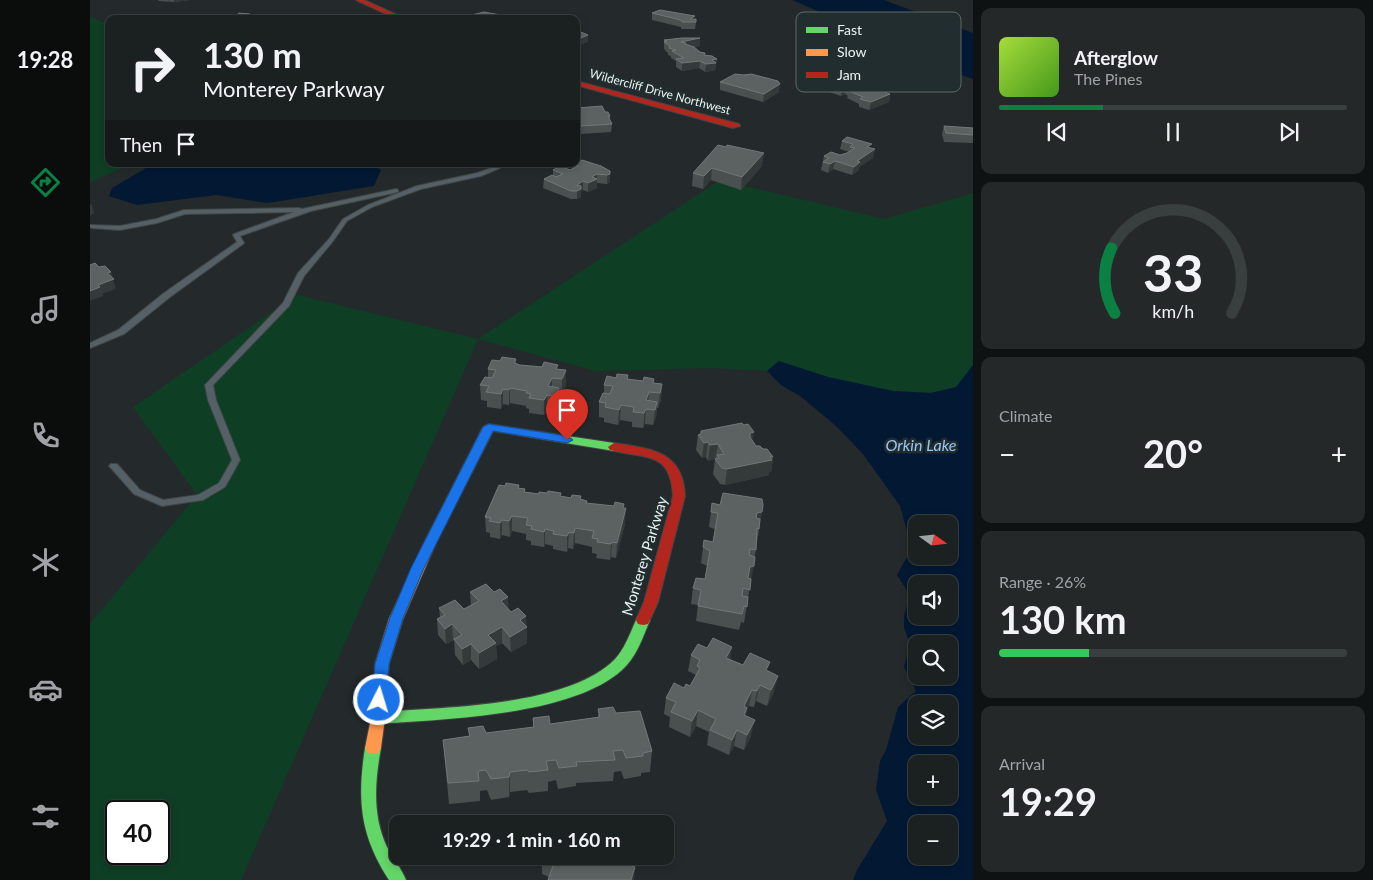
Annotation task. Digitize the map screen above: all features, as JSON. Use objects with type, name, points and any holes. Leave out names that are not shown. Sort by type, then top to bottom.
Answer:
[{"type":"street","points":[[358,0],[394,15]]},
{"type":"street","name":"Wildercliff Drive Northwest","points":[[580,84],[736,126]]},
{"type":"street","name":"Monterey Parkway","points":[[378,718],[475,710],[566,694],[596,682],[617,666],[633,643],[651,602],[681,483],[672,464],[660,456],[645,452],[489,427],[418,568],[396,618],[382,664],[378,718],[366,781],[369,819],[375,840],[386,864],[398,880]]},
{"type":"lane","points":[[90,346],[121,332],[167,295],[241,243],[236,235],[309,209],[479,175],[497,167]]},
{"type":"lane","points":[[114,466],[137,492],[162,503],[200,498],[222,485],[236,460],[212,400],[209,385],[286,304],[301,275],[332,240],[345,220],[370,206],[420,187]]},
{"type":"lane","points":[[92,226],[120,228],[157,221],[184,212],[309,209]]},
{"type":"green space","points":[[90,16],[105,23],[105,167],[125,167],[90,182]]},
{"type":"green space","points":[[720,180],[884,219],[973,193],[973,365],[956,388],[931,393],[893,391],[828,377],[779,362],[767,371],[710,368],[596,371],[478,339]]},
{"type":"green space","points":[[297,295],[478,339],[241,880],[90,880],[90,624],[197,495],[133,407]]},
{"type":"water","points":[[792,0],[884,0],[916,12],[820,12]]},
{"type":"water","points":[[961,29],[973,33],[973,79],[961,75]]},
{"type":"water","points":[[148,167],[376,167],[381,170],[374,186],[267,203],[216,195],[137,205],[109,196],[112,188]]},
{"type":"water","name":"Orkin Lake","points":[[779,361],[828,377],[893,391],[931,393],[956,387],[973,365],[973,880],[853,880],[857,870],[887,821],[876,790],[880,761],[886,750],[898,707],[908,698],[908,745],[958,745],[958,695],[912,695],[916,691],[913,685],[958,685],[958,635],[908,635],[908,639],[904,628],[904,616],[908,602],[908,625],[958,625],[958,575],[908,575],[908,592],[897,575],[907,557],[907,531],[900,506],[863,454],[836,426],[800,396],[781,385],[767,371]]},
{"type":"water","name":"Orkin Lake","points":[[908,652],[908,675],[904,667]]},
{"type":"building","points":[[660,10],[695,16],[690,19],[696,19],[696,22],[682,22],[681,20],[652,13]]},
{"type":"building","points":[[484,12],[501,15],[471,15]]},
{"type":"building","points":[[239,13],[250,14],[248,15],[236,15]]},
{"type":"building","points":[[580,32],[588,35],[580,38]]},
{"type":"building","points":[[700,38],[681,42],[705,53],[704,55],[717,59],[712,60],[716,63],[706,64],[700,61],[682,63],[676,59],[684,58],[672,51],[676,50],[669,48],[670,46],[664,42],[667,41],[664,40]]},
{"type":"building","points":[[735,74],[751,74],[778,81],[780,84],[764,94],[720,82]]},
{"type":"building","points":[[851,92],[885,92],[890,94],[871,102],[860,99],[863,97]]},
{"type":"building","points":[[602,106],[605,112],[608,112],[612,124],[581,126],[580,108]]},
{"type":"building","points":[[944,126],[973,128],[973,135],[946,133]]},
{"type":"building","points":[[847,137],[872,144],[867,147],[875,149],[857,161],[860,162],[854,167],[835,161],[830,164],[823,162],[829,158],[824,156],[831,152],[840,155],[855,148],[850,147],[853,144],[842,141]]},
{"type":"building","points":[[718,145],[726,147],[727,145],[764,153],[742,177],[712,168],[704,176],[693,173]]},
{"type":"building","points":[[582,160],[601,166],[610,171],[610,174],[597,174],[592,177],[597,179],[588,183],[583,181],[577,185],[581,186],[581,189],[577,191],[571,191],[544,179],[552,175],[556,177],[563,174],[553,170],[558,167],[570,170],[580,167],[580,161]]},
{"type":"building","points":[[95,263],[99,267],[105,266],[111,272],[107,273],[114,279],[98,285],[100,287],[90,291],[90,265]]},
{"type":"building","points":[[502,357],[516,359],[514,363],[520,365],[542,367],[544,362],[558,365],[556,369],[566,370],[562,379],[552,378],[548,386],[559,388],[556,396],[547,395],[544,400],[529,398],[531,394],[526,393],[527,391],[510,388],[509,390],[503,389],[501,394],[486,392],[489,386],[480,385],[485,377],[492,378],[496,370],[488,369],[492,360],[500,361]]},
{"type":"building","points":[[617,374],[628,375],[627,379],[643,381],[644,377],[654,379],[653,383],[662,384],[660,393],[649,392],[646,400],[657,402],[655,410],[646,409],[644,413],[633,412],[634,407],[621,405],[619,410],[605,407],[606,403],[599,402],[603,393],[610,394],[613,386],[604,385],[607,376],[616,378]]},
{"type":"building","points":[[742,423],[744,425],[748,424],[754,432],[750,433],[750,437],[756,446],[767,449],[773,457],[770,457],[772,460],[727,469],[722,468],[715,459],[719,458],[717,455],[724,454],[718,444],[710,445],[708,442],[704,443],[698,435],[701,434],[701,431]]},
{"type":"building","points":[[506,483],[519,485],[518,488],[525,489],[524,492],[539,494],[539,492],[547,493],[548,491],[561,493],[560,496],[571,498],[572,495],[581,496],[580,499],[587,501],[586,503],[614,506],[615,502],[624,504],[623,508],[626,508],[617,543],[597,542],[598,539],[592,538],[594,531],[575,528],[574,533],[569,532],[567,536],[553,534],[554,531],[545,529],[544,532],[531,529],[532,526],[526,525],[528,518],[512,516],[509,521],[502,520],[500,523],[489,521],[491,518],[485,517],[499,485],[505,486]]},
{"type":"building","points":[[723,493],[762,499],[763,505],[762,512],[757,513],[756,518],[760,519],[759,529],[757,528],[756,550],[750,549],[749,555],[755,557],[754,566],[750,567],[748,578],[751,579],[750,590],[743,588],[742,596],[748,597],[747,607],[744,606],[742,614],[698,606],[701,590],[693,588],[696,578],[705,579],[710,551],[703,547],[704,540],[713,542],[718,513],[711,512],[712,503],[720,505]]},
{"type":"building","points":[[486,584],[494,592],[500,589],[508,597],[501,601],[511,612],[518,608],[526,616],[520,620],[527,627],[510,637],[502,627],[488,635],[496,643],[479,653],[471,644],[462,649],[454,639],[462,635],[452,624],[445,629],[437,619],[445,615],[439,608],[455,600],[464,609],[479,601],[470,592]]},
{"type":"building","points":[[713,638],[732,647],[726,658],[743,665],[750,653],[770,662],[766,670],[778,676],[771,690],[760,685],[757,691],[752,690],[744,706],[747,708],[744,715],[755,720],[747,735],[737,730],[732,740],[710,730],[716,719],[698,710],[692,721],[671,712],[676,702],[666,698],[674,683],[684,688],[686,684],[690,686],[700,668],[697,666],[700,660],[691,655],[698,644],[707,648]]},
{"type":"building","points":[[613,707],[616,713],[640,711],[652,751],[643,753],[643,756],[626,758],[623,750],[613,751],[615,760],[576,762],[577,766],[559,768],[556,760],[546,761],[548,770],[510,772],[509,777],[491,779],[486,770],[478,771],[479,781],[448,783],[443,740],[470,736],[468,728],[483,726],[486,733],[534,727],[533,718],[549,716],[550,724],[600,717],[598,709]]},
{"type":"building","points":[[553,865],[629,865],[635,867],[631,880],[548,880]]},
{"type":"traffic: fast","points":[[429,545],[489,427],[614,447]]},
{"type":"traffic: fast","points":[[378,718],[468,711],[538,700],[570,692],[597,680],[617,666],[629,650],[643,620]]},
{"type":"traffic: fast","points":[[373,748],[368,785],[370,817],[379,848],[398,880]]},
{"type":"traffic: slow","points":[[373,748],[378,718],[382,664],[396,619],[429,545]]},
{"type":"traffic: jam","points":[[359,0],[394,15]]},
{"type":"traffic: jam","points":[[580,84],[736,126]]},
{"type":"traffic: jam","points":[[614,447],[650,453],[660,457],[675,471],[678,482],[679,496],[651,602],[643,620]]},
{"type":"route","points":[[379,700],[382,664],[396,618],[418,568],[489,427],[567,440]]}]
